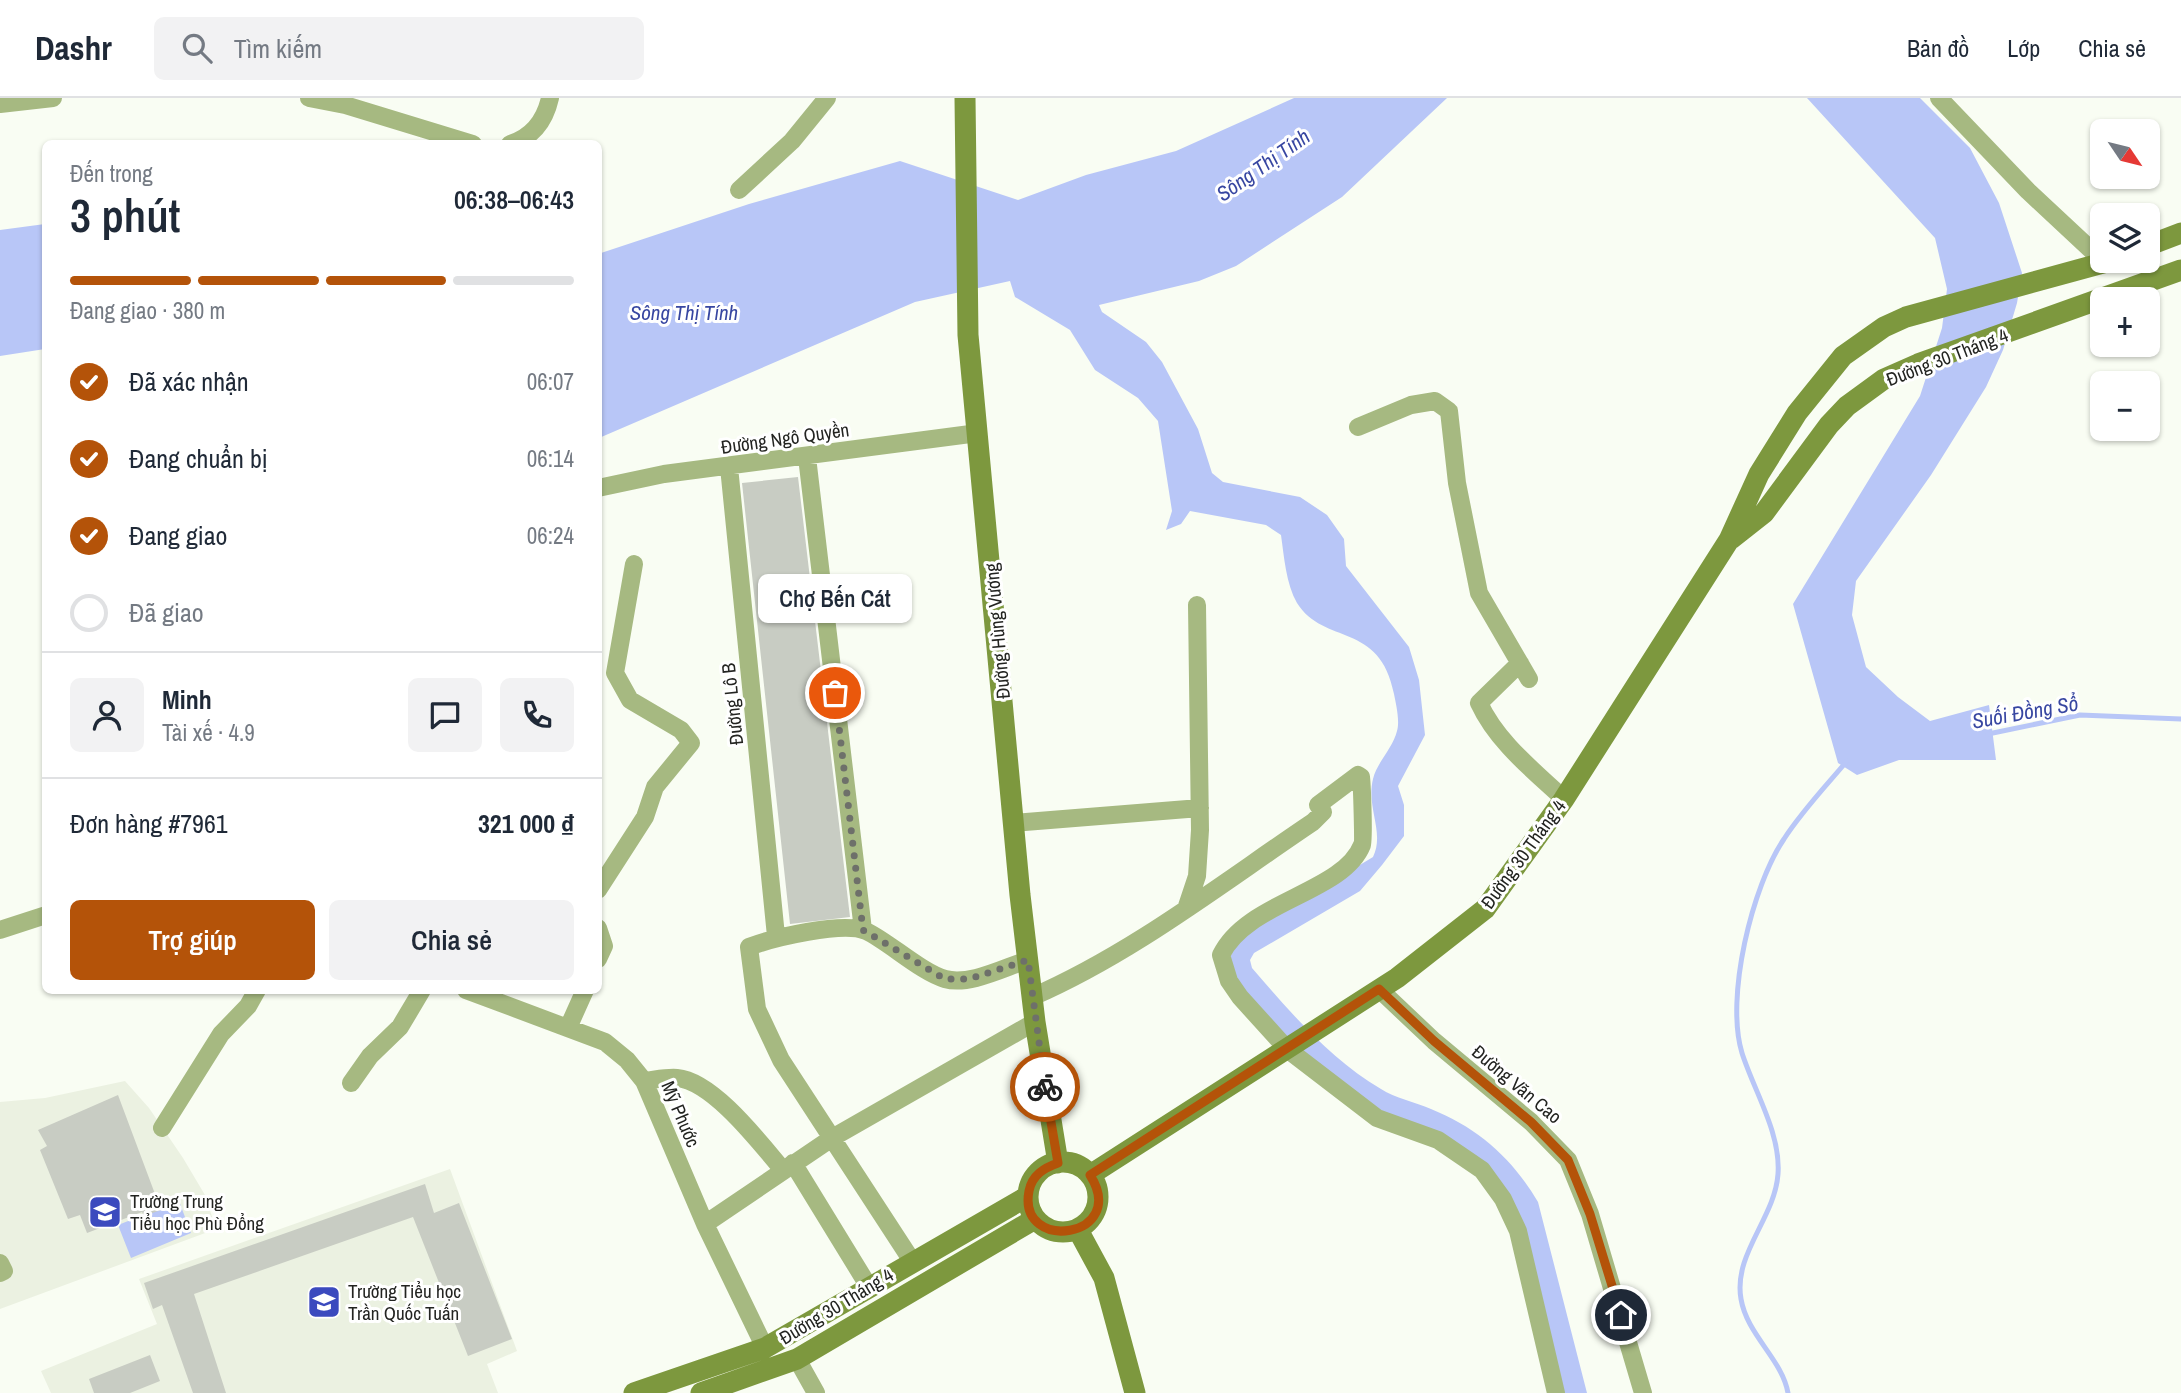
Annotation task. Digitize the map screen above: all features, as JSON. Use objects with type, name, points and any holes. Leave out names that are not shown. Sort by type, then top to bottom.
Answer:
[{"type":"main road","name":"Đường Hùng Vương","points":[[965,98],[968,335],[1032,997],[1058,1163]]},
{"type":"main road","points":[[2160,241],[2181,233]]},
{"type":"main road","name":"Đường 30 Tháng 4","points":[[1090,1175],[1379,989],[1485,909],[1564,799],[1730,540],[1759,474],[1790,424],[1843,356],[1884,327],[1918,313],[2036,283],[2090,266]]},
{"type":"main road","name":"Đường 30 Tháng 4","points":[[1730,540],[1764,513],[1829,425],[1847,406],[1884,379],[1918,364],[2181,270]]},
{"type":"main road","points":[[1058,1163],[1081,1167],[1090,1175],[1096,1184],[1098,1205],[1094,1215],[1078,1230],[1055,1232],[1035,1219],[1028,1196],[1037,1174],[1058,1163]]},
{"type":"main road","name":"Đường 30 Tháng 4","points":[[634,1393],[765,1348],[1028,1196]]},
{"type":"main road","name":"Đường 30 Tháng 4","points":[[701,1393],[797,1359],[1035,1219]]},
{"type":"main road","points":[[981,1224],[991,1245]]},
{"type":"main road","points":[[1078,1230],[1104,1278],[1135,1393]]},
{"type":"main road","points":[[765,1348],[797,1359]]},
{"type":"street","points":[[0,104],[53,98]]},
{"type":"street","points":[[309,98],[345,105],[460,140]]},
{"type":"street","points":[[518,140],[531,134],[545,117],[550,98]]},
{"type":"street","points":[[739,190],[792,141],[827,98]]},
{"type":"street","points":[[1939,98],[2028,191],[2090,247]]},
{"type":"street","points":[[1358,427],[1411,405],[1434,401],[1449,411],[1457,483],[1479,593],[1529,679]]},
{"type":"street","name":"Đường Ngô Quyền","points":[[602,487],[664,474],[978,433]]},
{"type":"street","points":[[807,457],[863,930]]},
{"type":"street","name":"Đường Lô B","points":[[729,467],[776,936]]},
{"type":"street","points":[[602,884],[645,817],[655,787],[691,743],[681,730],[630,700],[615,673],[634,564]]},
{"type":"street","points":[[1187,906],[1197,876],[1200,808],[1197,605]]},
{"type":"street","points":[[1520,663],[1479,703],[1485,717],[1514,753],[1564,799]]},
{"type":"street","points":[[1032,997],[1077,977],[1313,822],[1323,812],[1318,805],[1358,775],[1361,777],[1361,825],[1365,835],[1362,848],[1346,865],[1320,885],[1240,928],[1221,955],[1229,981],[1240,998],[1288,1048],[1377,1118],[1438,1140],[1482,1170],[1494,1185],[1513,1214],[1518,1230],[1556,1393]]},
{"type":"street","points":[[1014,823],[1200,808]]},
{"type":"street","points":[[0,930],[42,916]]},
{"type":"street","points":[[912,1261],[781,1060],[757,1009],[749,947],[776,936],[836,929],[863,930],[945,979],[969,979],[1028,960]]},
{"type":"street","name":"Đường Văn Cao","points":[[1379,989],[1434,1041],[1531,1122],[1568,1160],[1590,1214],[1643,1393]]},
{"type":"street","points":[[162,1128],[221,1034],[254,994]]},
{"type":"street","points":[[351,1083],[370,1056],[400,1027],[420,994]]},
{"type":"street","name":"Mỹ Phước","points":[[490,994],[513,998],[568,1028],[605,1042],[626,1060],[644,1081],[705,1224],[765,1348]]},
{"type":"street","points":[[568,1028],[583,994]]},
{"type":"street","points":[[705,1224],[832,1138],[1035,1022]]},
{"type":"street","points":[[644,1081],[678,1078],[703,1088],[788,1166],[869,1287]]},
{"type":"street","points":[[0,1263],[4,1271],[0,1273]]},
{"type":"street","points":[[797,1359],[816,1393]]},
{"type":"shaded area","name":"Trường Trung Tiểu học Phù Đổng","points":[[125,1081],[149,1108],[183,1158],[205,1195],[216,1229],[0,1309],[0,1102],[45,1098]]},
{"type":"shaded area","name":"Trường Tiểu học Trần Quốc Tuấn","points":[[450,1169],[517,1351],[487,1364],[498,1393],[51,1393],[41,1371],[157,1324],[139,1279]]},
{"type":"water","name":"Sông Thị Tính","points":[[1294,98],[1447,98],[1342,197],[1236,266],[1199,281],[1099,305],[1102,312],[1146,342],[1162,362],[1198,429],[1212,473],[1223,482],[1300,497],[1327,515],[1344,539],[1346,566],[1409,647],[1419,680],[1425,735],[1398,786],[1404,805],[1404,836],[1360,891],[1254,953],[1250,960],[1252,968],[1281,1001],[1345,1064],[1387,1092],[1431,1109],[1479,1135],[1505,1158],[1528,1186],[1538,1202],[1587,1393],[1561,1393],[1502,1189],[1389,1119],[1315,1066],[1239,987],[1230,958],[1235,945],[1248,933],[1373,857],[1377,838],[1371,790],[1373,779],[1398,727],[1396,703],[1387,671],[1377,655],[1364,644],[1322,625],[1308,616],[1297,603],[1288,579],[1281,535],[1266,525],[1190,511],[1181,524],[1166,530],[1172,511],[1158,421],[1138,398],[1095,370],[1070,330],[1015,297],[1010,281],[915,302],[602,437],[602,253],[749,204],[900,161],[1018,200],[1086,175],[1176,151]]},
{"type":"water","points":[[1807,98],[1920,98],[1970,148],[1999,203],[2022,273],[2017,303],[2003,350],[1986,387],[1931,475],[1856,581],[1852,615],[1866,667],[1898,697],[1930,721],[1989,705],[1996,760],[1899,760],[1857,775],[1838,763],[1793,604],[1920,396],[1942,328],[1947,289],[1935,238]]},
{"type":"water","points":[[42,224],[42,349],[0,356],[0,230]]},
{"type":"water","points":[[179,1201],[191,1233],[131,1258],[118,1225]]},
{"type":"building","points":[[798,477],[850,917],[790,924],[742,483]]},
{"type":"building","points":[[118,1095],[161,1210],[144,1216],[142,1212],[87,1233],[80,1215],[68,1219],[40,1150],[47,1146],[38,1130]]},
{"type":"building","points":[[425,1184],[434,1213],[459,1203],[512,1339],[468,1356],[413,1217],[194,1294],[226,1393],[193,1393],[162,1305],[153,1309],[144,1283]]},
{"type":"building","points":[[150,1355],[160,1381],[130,1393],[94,1393],[89,1379]]},
{"type":"waterway","name":"Suối Đồng Sổ","points":[[1988,734],[2080,715],[2181,719]]},
{"type":"waterway","points":[[1788,1393],[1779,1369],[1750,1324],[1741,1299],[1743,1267],[1770,1206],[1778,1174],[1778,1159],[1771,1128],[1742,1053],[1738,1030],[1739,974],[1752,913],[1772,859],[1798,819],[1847,761]]},
{"type":"way so far","points":[[835,693],[863,930],[945,979],[969,979],[1028,960],[1045,1087]]},
{"type":"place","name":"Chợ Bến Cát","points":[[835,693]]},
{"type":"place","name":"Trường Trung Tiểu học Phù Đổng","points":[[105,1212]]},
{"type":"place","name":"Trường Tiểu học Trần Quốc Tuấn","points":[[324,1302]]},
{"type":"route","points":[[1045,1087],[1058,1163],[1037,1174],[1028,1196],[1035,1219],[1055,1232],[1066,1233],[1078,1230],[1094,1215],[1098,1194],[1090,1175],[1379,989],[1434,1041],[1531,1122],[1568,1160],[1590,1214],[1621,1315]]}]
